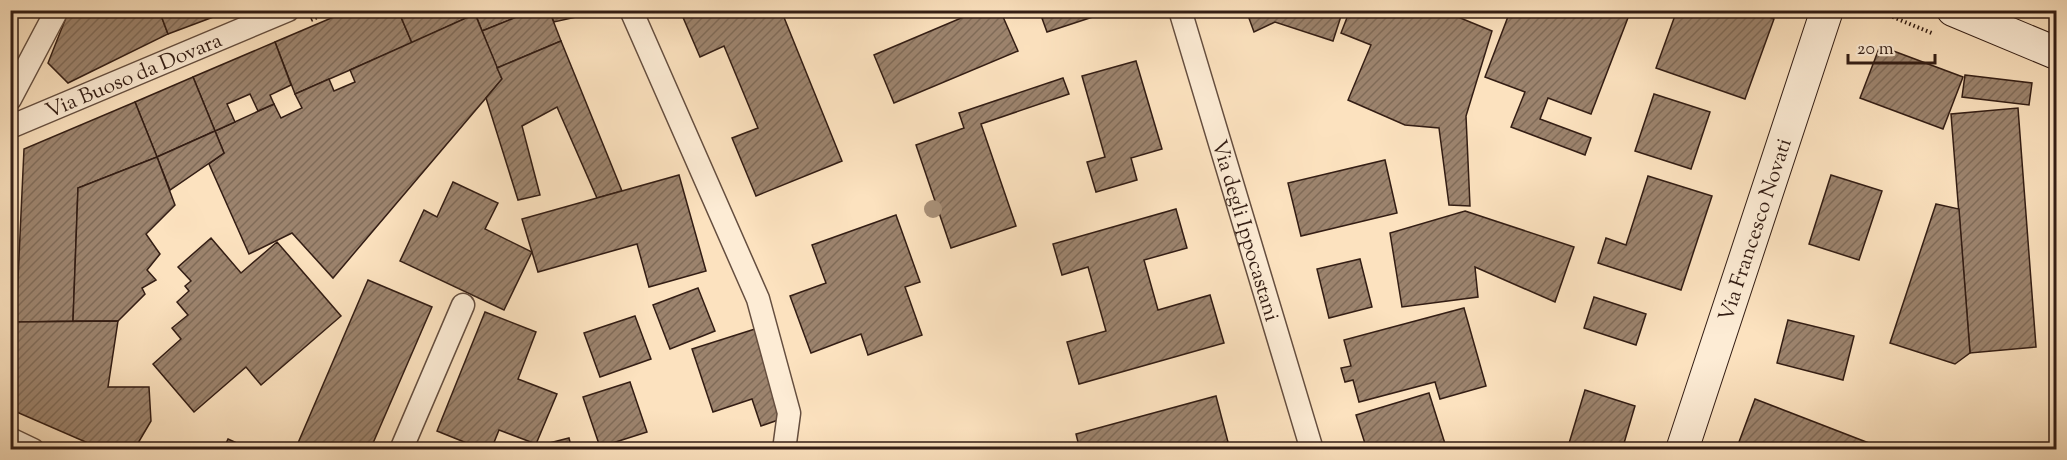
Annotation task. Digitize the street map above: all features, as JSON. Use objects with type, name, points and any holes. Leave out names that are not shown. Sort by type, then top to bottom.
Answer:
[{"type":"street","points":[[10,99],[57,10]]},
{"type":"street","name":"Via Buoso da Dovara","points":[[10,127],[288,10]]},
{"type":"street","points":[[631,10],[758,299],[789,413],[784,450]]},
{"type":"street","name":"Via degli Ippocastani","points":[[1180,10],[1311,450]]},
{"type":"street","name":"Via Francesco Novati","points":[[1682,450],[1827,10]]},
{"type":"street","points":[[1953,10],[2056,53]]},
{"type":"street","points":[[401,450],[463,305]]},
{"type":"street","points":[[10,439],[33,450]]},
{"type":"building","points":[[69,10],[88,13],[95,10],[159,10],[168,34],[68,83],[48,63]]},
{"type":"building","points":[[159,10],[232,10],[168,34]]},
{"type":"building","points":[[350,10],[398,10],[412,43],[295,94],[275,42]]},
{"type":"building","points":[[398,10],[474,10],[475,14],[412,43]]},
{"type":"building","points":[[474,10],[534,10],[482,31]]},
{"type":"building","points":[[534,10],[549,10],[561,41],[497,68],[482,31]]},
{"type":"building","points":[[549,10],[579,10],[581,16],[554,22]]},
{"type":"building","points":[[692,10],[781,10],[842,161],[756,196],[732,138],[758,128],[724,46],[700,57],[682,15]]},
{"type":"building","points":[[980,10],[1000,10],[1018,51],[894,103],[874,55]]},
{"type":"building","points":[[1039,10],[1114,10],[1047,32]]},
{"type":"building","points":[[1246,10],[1343,10],[1333,41],[1275,22],[1254,32]]},
{"type":"building","points":[[1350,10],[1441,10],[1492,31],[1466,116],[1470,206],[1449,205],[1439,128],[1405,125],[1348,100],[1371,45],[1341,33]]},
{"type":"building","points":[[1519,10],[1631,10],[1591,114],[1548,98],[1540,119],[1591,138],[1585,155],[1511,127],[1525,92],[1485,77],[1509,14],[1517,16]]},
{"type":"building","points":[[1677,10],[1751,10],[1774,19],[1745,99],[1656,68]]},
{"type":"building","points":[[475,14],[502,79],[333,278],[292,233],[249,254],[209,164],[224,153],[215,131],[274,104],[281,118],[302,108],[295,94],[329,79],[334,91],[355,82],[350,70]]},
{"type":"building","points":[[561,41],[622,191],[597,198],[557,107],[522,126],[540,195],[518,200],[486,98],[502,79],[497,68]]},
{"type":"building","points":[[275,42],[291,85],[270,95],[274,104],[258,111],[250,94],[227,104],[235,122],[215,131],[193,77]]},
{"type":"building","points":[[1880,46],[1963,77],[1943,129],[1860,98]]},
{"type":"building","points":[[1136,61],[1162,149],[1131,158],[1137,180],[1096,192],[1087,162],[1105,157],[1082,76]]},
{"type":"building","points":[[1965,75],[2032,83],[2029,105],[1962,97]]},
{"type":"building","points":[[193,77],[215,131],[157,157],[135,102]]},
{"type":"building","points":[[1063,78],[1069,94],[981,124],[1016,226],[951,248],[916,145],[964,128],[959,113]]},
{"type":"building","points":[[1654,94],[1710,112],[1691,169],[1635,151]]},
{"type":"building","points":[[135,102],[157,157],[78,188],[73,321],[16,322],[24,149]]},
{"type":"building","points":[[2018,108],[2036,347],[1970,353],[1951,114]]},
{"type":"building","points":[[215,131],[224,153],[170,190],[157,157]]},
{"type":"building","points":[[157,157],[175,205],[146,234],[160,254],[147,270],[156,280],[142,288],[145,294],[118,321],[73,321],[78,188]]},
{"type":"building","points":[[1385,160],[1397,213],[1301,236],[1288,183]]},
{"type":"building","points":[[679,175],[706,271],[649,287],[637,244],[538,272],[522,219]]},
{"type":"building","points":[[1831,175],[1882,191],[1859,260],[1809,244]]},
{"type":"building","points":[[1648,176],[1712,196],[1681,290],[1598,263],[1606,238],[1626,245]]},
{"type":"building","points":[[453,182],[498,203],[485,229],[532,252],[504,310],[400,261],[424,210],[437,217]]},
{"type":"building","points":[[1936,204],[1959,209],[1970,353],[1955,364],[1890,343]]},
{"type":"building","points":[[1176,209],[1187,248],[1144,260],[1158,310],[1210,295],[1224,343],[1079,384],[1067,342],[1106,331],[1088,267],[1062,275],[1053,244]]},
{"type":"building","points":[[1465,211],[1574,247],[1555,302],[1475,267],[1478,297],[1402,307],[1390,233]]},
{"type":"building","points":[[896,215],[920,282],[905,287],[922,335],[868,355],[861,334],[811,353],[790,296],[826,283],[812,245]]},
{"type":"building","points":[[211,238],[241,273],[277,242],[341,316],[261,385],[246,367],[194,412],[153,364],[181,339],[172,328],[188,315],[177,302],[189,291],[185,286],[191,281],[178,267]]},
{"type":"building","points":[[1360,259],[1372,307],[1329,318],[1317,269]]},
{"type":"building","points":[[368,280],[432,307],[370,450],[295,450]]},
{"type":"building","points":[[698,288],[715,331],[670,349],[653,305]]},
{"type":"building","points":[[1594,297],[1646,314],[1636,345],[1584,328]]},
{"type":"building","points":[[1464,308],[1486,386],[1440,399],[1435,382],[1359,402],[1353,380],[1345,382],[1341,368],[1351,366],[1344,340]]},
{"type":"building","points":[[485,312],[536,332],[518,379],[557,394],[536,444],[499,430],[491,450],[484,450],[437,431]]},
{"type":"building","points":[[635,316],[651,359],[600,377],[584,333]]},
{"type":"building","points":[[1788,320],[1854,336],[1843,380],[1777,363]]},
{"type":"building","points":[[118,321],[108,387],[149,387],[151,421],[134,450],[104,450],[12,410],[16,322]]},
{"type":"building","points":[[755,329],[784,418],[761,426],[752,399],[713,412],[692,349]]},
{"type":"building","points":[[630,382],[647,432],[600,447],[583,397]]},
{"type":"building","points":[[1585,390],[1635,406],[1622,450],[1567,450]]},
{"type":"building","points":[[1429,393],[1447,450],[1367,450],[1356,415]]},
{"type":"building","points":[[1216,396],[1228,442],[1201,450],[1080,450],[1076,434]]},
{"type":"building","points":[[1755,399],[1887,450],[1736,450]]},
{"type":"building","points":[[569,438],[572,450],[522,450]]},
{"type":"building","points":[[228,439],[252,450],[223,450]]}]
